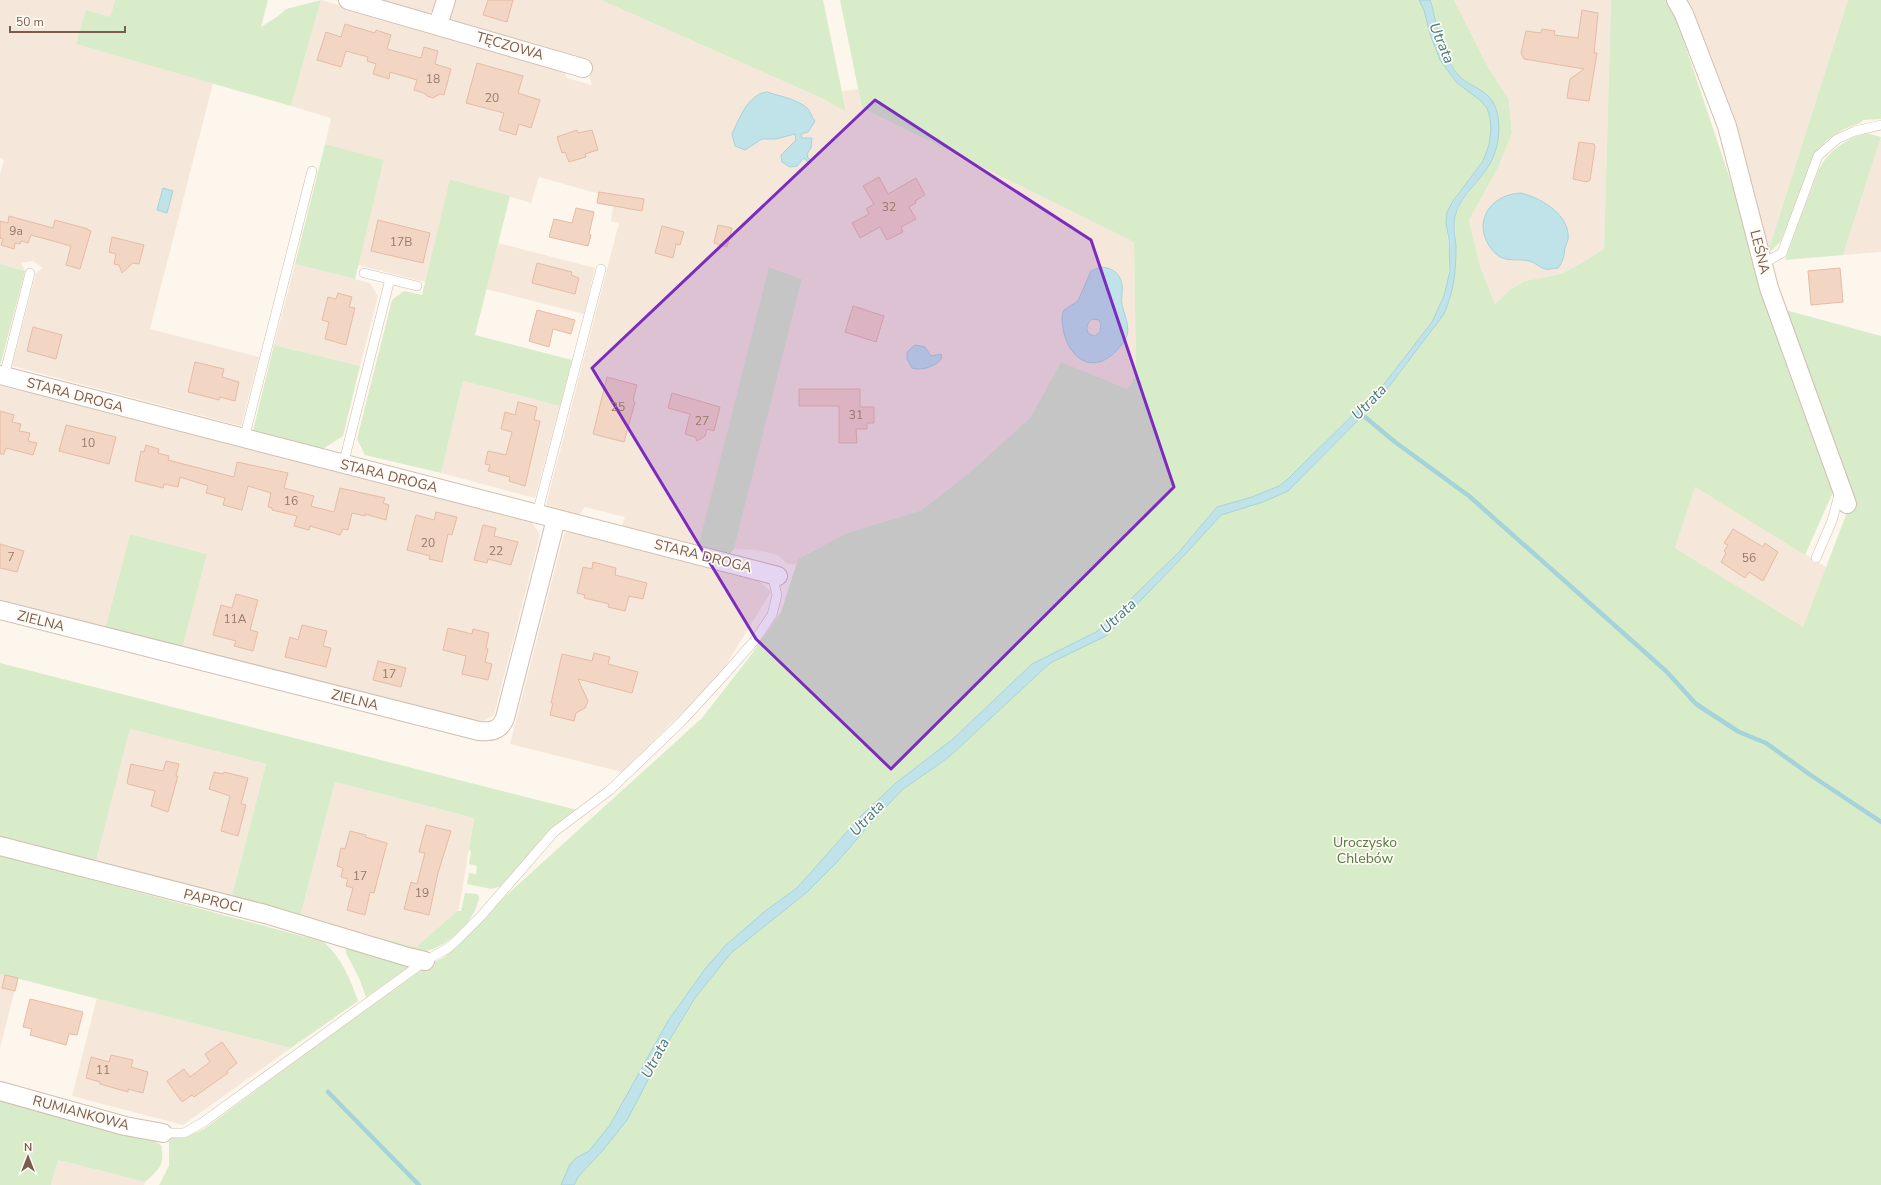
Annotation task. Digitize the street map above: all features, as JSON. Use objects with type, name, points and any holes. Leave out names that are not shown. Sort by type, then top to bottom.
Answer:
[{"type":"street","name":"TĘCZOWA","points":[[348,0],[582,68]]},
{"type":"street","points":[[438,25],[446,0]]},
{"type":"street","name":"LEŚNA","points":[[1676,0],[1684,14],[1727,126],[1769,288],[1844,496]]},
{"type":"street","name":"STARA DROGA","points":[[2,376],[775,575]]},
{"type":"street","name":"ZIELNA","points":[[0,610],[471,729],[489,732],[500,726],[505,718],[556,519]]},
{"type":"street","name":"PAPROCI","points":[[0,846],[265,914],[425,961]]},
{"type":"street","name":"RUMIANKOWA","points":[[0,1091],[125,1126],[163,1133]]},
{"type":"lane","points":[[1762,261],[1771,259],[1782,253],[1818,156],[1837,139],[1856,131],[1881,125]]},
{"type":"lane","points":[[244,439],[312,171]]},
{"type":"lane","points":[[537,514],[600,269]]},
{"type":"lane","points":[[2,376],[30,273]]},
{"type":"lane","points":[[364,273],[417,286]]},
{"type":"lane","points":[[343,464],[390,279]]},
{"type":"lane","points":[[1816,558],[1844,496]]},
{"type":"lane","points":[[163,1133],[184,1133],[202,1123],[425,961],[448,948],[456,941],[487,909],[554,832],[610,790],[681,722],[755,640],[772,615],[777,595],[775,575]]},
{"type":"highlighted area","points":[[875,100],[1091,240],[1174,487],[891,769],[756,639],[592,368]]},
{"type":"shaded area","points":[[0,0],[115,0],[110,17],[76,44],[213,83],[150,329],[259,357],[241,426],[12,366],[36,273],[43,268],[33,261],[21,263],[25,271],[0,264],[0,174],[4,160],[0,158]]},
{"type":"shaded area","points":[[321,0],[563,69],[567,78],[592,85],[584,59],[448,22],[454,0],[601,0],[846,110],[842,91],[858,89],[862,108],[1134,242],[1136,376],[1127,390],[1061,362],[1030,418],[970,472],[922,510],[847,533],[798,559],[795,565],[786,563],[778,555],[756,550],[734,549],[802,279],[770,267],[698,548],[655,536],[654,533],[621,528],[625,517],[585,507],[579,515],[545,509],[619,223],[611,221],[614,198],[539,177],[531,203],[451,179],[425,282],[358,265],[384,161],[325,144],[331,118],[291,106]]},
{"type":"shaded area","points":[[372,0],[439,0],[437,9],[424,15]]},
{"type":"shaded area","points":[[1454,0],[1611,0],[1604,249],[1561,274],[1525,281],[1511,289],[1495,304],[1480,266],[1469,220],[1498,168],[1512,133],[1509,100],[1488,67]]},
{"type":"shaded area","points":[[1685,0],[1848,0],[1767,255]]},
{"type":"shaded area","points":[[1881,137],[1881,252],[1843,255]]},
{"type":"shaded area","points":[[498,243],[595,268],[584,314],[486,289]]},
{"type":"shaded area","points":[[295,264],[370,283],[378,296],[360,366],[274,345]]},
{"type":"shaded area","points":[[463,381],[560,406],[535,498],[441,473]]},
{"type":"shaded area","points":[[0,386],[63,400],[531,521],[540,535],[494,715],[480,723],[182,649],[207,554],[130,534],[105,629],[0,603]]},
{"type":"shaded area","points":[[1695,487],[1826,567],[1803,628],[1675,548]]},
{"type":"shaded area","points":[[571,529],[756,578],[771,592],[722,671],[703,692],[622,772],[510,744],[564,534]]},
{"type":"shaded area","points":[[130,729],[266,764],[231,899],[95,865]]},
{"type":"shaded area","points":[[335,782],[474,818],[459,909],[416,947],[300,917]]},
{"type":"shaded area","points":[[0,974],[18,978],[0,1048]]},
{"type":"shaded area","points":[[97,998],[291,1048],[183,1125],[72,1096]]},
{"type":"shaded area","points":[[58,1160],[145,1182],[144,1185],[51,1185]]},
{"type":"green space","points":[[115,0],[268,0],[261,27],[286,9],[321,0],[291,106],[76,44],[86,10],[110,17]]},
{"type":"green space","points":[[601,0],[823,0],[846,111],[828,101]]},
{"type":"green space","points":[[840,0],[1419,0],[1424,10],[1430,34],[1440,60],[1457,83],[1480,100],[1487,108],[1491,129],[1489,145],[1483,161],[1453,201],[1446,223],[1450,259],[1448,283],[1444,296],[1432,322],[1385,383],[1287,480],[1279,486],[1252,497],[1217,507],[1179,552],[1105,624],[1096,632],[1032,664],[953,739],[897,782],[861,816],[797,888],[764,912],[725,946],[705,969],[668,1021],[610,1125],[589,1151],[576,1158],[561,1185],[159,1185],[169,1166],[169,1141],[171,1138],[189,1136],[204,1129],[369,1007],[428,965],[443,958],[458,945],[499,902],[702,718],[751,655],[781,612],[798,559],[847,533],[922,510],[970,472],[1030,418],[1061,362],[1127,389],[1136,376],[1134,242],[862,108]]},
{"type":"green space","name":"Uroczysko Chlebów","points":[[1430,0],[1454,0],[1488,67],[1509,100],[1512,133],[1498,168],[1469,220],[1480,266],[1495,304],[1511,289],[1525,281],[1561,274],[1604,249],[1611,0],[1670,0],[1834,490],[1805,555],[1695,487],[1675,548],[1803,627],[1851,502],[1782,309],[1881,336],[1881,1185],[574,1185],[578,1177],[603,1150],[695,998],[731,953],[806,893],[838,861],[902,790],[949,757],[1050,663],[1106,636],[1179,561],[1221,515],[1263,502],[1288,491],[1381,397],[1444,314],[1450,300],[1456,261],[1455,217],[1461,202],[1487,169],[1494,155],[1498,127],[1497,114],[1472,85],[1460,77],[1455,71],[1444,48]]},
{"type":"green space","points":[[1848,0],[1881,0],[1881,119],[1863,120],[1860,123],[1844,129],[1827,140],[1815,153],[1781,241],[1767,255]]},
{"type":"green space","points":[[1866,133],[1881,137],[1843,255],[1785,260],[1818,171],[1822,164],[1838,147],[1851,139]]},
{"type":"green space","points":[[325,144],[384,160],[355,279],[295,264]]},
{"type":"green space","points":[[450,179],[510,196],[475,335],[572,360],[560,406],[463,381],[441,473],[365,455],[357,439],[392,300],[404,291],[422,295]]},
{"type":"green space","points":[[0,264],[25,271],[0,366]]},
{"type":"green space","points":[[769,267],[802,279],[734,549],[729,555],[698,547]]},
{"type":"green space","points":[[274,345],[360,366],[343,436],[318,452],[252,435]]},
{"type":"green space","points":[[130,534],[207,554],[182,649],[105,629]]},
{"type":"green space","points":[[0,663],[577,810],[502,886],[491,889],[467,884],[469,873],[476,874],[477,866],[469,864],[471,851],[469,850],[474,818],[335,782],[300,917],[231,899],[266,764],[130,729],[95,865],[0,841]]},
{"type":"green space","points":[[0,855],[324,942],[341,962],[352,984],[358,1001],[291,1048],[0,974]]},
{"type":"green space","points":[[465,893],[477,894],[479,897],[477,906],[466,925],[439,946],[429,950],[415,952],[372,941],[373,936],[416,947],[457,911],[461,911]]},
{"type":"green space","points":[[346,946],[414,964],[366,997],[359,978],[346,953]]},
{"type":"green space","points":[[0,1096],[149,1138],[161,1145],[162,1162],[158,1170],[145,1182],[58,1160],[51,1185],[0,1185]]},
{"type":"water","name":"Utrata","points":[[1419,0],[1430,0],[1441,42],[1452,66],[1462,79],[1483,92],[1492,101],[1498,115],[1499,123],[1498,140],[1494,155],[1485,171],[1462,200],[1455,216],[1455,273],[1450,298],[1444,314],[1381,397],[1288,491],[1263,502],[1221,515],[1179,561],[1106,636],[1050,663],[949,757],[902,790],[838,861],[806,893],[731,953],[695,998],[667,1044],[627,1120],[603,1150],[578,1177],[574,1185],[561,1185],[570,1164],[576,1158],[589,1151],[610,1125],[668,1021],[705,969],[725,946],[764,912],[797,888],[861,816],[897,782],[953,739],[1032,664],[1096,632],[1105,624],[1179,552],[1217,507],[1252,497],[1279,486],[1287,480],[1385,383],[1432,322],[1444,296],[1450,271],[1449,240],[1446,223],[1447,212],[1453,201],[1483,161],[1489,145],[1491,129],[1487,108],[1480,100],[1457,83],[1440,60],[1430,34],[1424,10]]},
{"type":"water","points":[[767,92],[788,98],[803,105],[807,108],[815,121],[808,132],[801,134],[802,138],[812,138],[811,148],[807,154],[808,158],[812,161],[809,164],[804,158],[797,166],[790,167],[782,162],[781,155],[796,140],[795,134],[776,139],[762,139],[745,150],[735,146],[732,134],[745,108],[754,97]]},
{"type":"water","points":[[163,188],[173,191],[167,213],[157,210]]},
{"type":"water","points":[[1521,193],[1529,195],[1545,203],[1560,215],[1565,223],[1568,231],[1568,240],[1564,256],[1558,268],[1545,269],[1529,261],[1500,257],[1488,244],[1484,234],[1483,224],[1486,214],[1491,206],[1509,195]]},
{"type":"water","points":[[1101,267],[1107,268],[1118,275],[1122,284],[1122,305],[1128,331],[1126,339],[1114,353],[1105,360],[1096,363],[1081,359],[1069,347],[1065,338],[1062,321],[1062,314],[1064,310],[1078,301],[1091,271]],"holes":[[[1092,319],[1099,320],[1101,324],[1100,332],[1095,336],[1089,334],[1087,328],[1089,322]]]},
{"type":"water","points":[[915,345],[925,347],[931,356],[941,354],[942,358],[936,364],[928,368],[912,368],[907,359],[907,352]]},
{"type":"building","points":[[488,0],[513,0],[507,22],[483,15]]},
{"type":"building","points":[[1582,10],[1598,13],[1594,53],[1597,53],[1589,101],[1567,98],[1570,79],[1584,69],[1524,59],[1521,53],[1526,31],[1541,33],[1542,29],[1555,31],[1554,35],[1578,38]]},
{"type":"building","points":[[345,24],[375,33],[376,30],[391,35],[387,49],[421,58],[424,47],[438,51],[435,64],[451,69],[444,95],[440,94],[433,98],[427,96],[424,93],[414,90],[417,80],[390,72],[389,79],[373,74],[376,64],[367,61],[368,57],[346,51],[341,67],[317,60],[326,32],[341,37]]},
{"type":"building","points":[[477,63],[523,76],[518,93],[540,100],[531,128],[519,124],[516,135],[499,130],[504,113],[466,103]]},
{"type":"building","points":[[577,130],[578,133],[592,130],[598,150],[585,154],[586,157],[569,162],[565,152],[562,153],[557,137]]},
{"type":"building","points":[[1579,142],[1594,144],[1595,147],[1590,180],[1587,182],[1573,179]]},
{"type":"building","points":[[879,177],[888,194],[916,178],[925,195],[909,207],[916,219],[901,227],[903,232],[887,240],[880,227],[860,238],[852,223],[869,214],[866,209],[874,204],[863,186]]},
{"type":"building","points":[[599,192],[644,199],[642,211],[597,203]]},
{"type":"building","points":[[576,208],[594,212],[588,246],[549,237],[554,219],[572,223]]},
{"type":"building","points":[[9,216],[53,228],[55,220],[91,231],[80,269],[66,265],[71,246],[31,235],[28,243],[21,241],[20,244],[15,243],[14,249],[1,245],[3,239],[0,238],[0,221],[8,223]]},
{"type":"building","points":[[378,220],[430,233],[423,263],[371,251]]},
{"type":"building","points":[[718,225],[732,228],[727,247],[714,243]]},
{"type":"building","points":[[662,226],[684,232],[680,245],[676,244],[673,258],[655,253]]},
{"type":"building","points":[[112,237],[144,245],[139,264],[133,263],[122,273],[119,265],[114,264],[116,254],[109,252]]},
{"type":"building","points":[[537,263],[572,272],[571,275],[579,278],[575,294],[532,283]]},
{"type":"building","points":[[1840,268],[1843,302],[1811,305],[1808,271]]},
{"type":"building","points":[[338,293],[352,297],[349,307],[355,308],[346,345],[325,339],[329,322],[322,320],[328,297],[336,299]]},
{"type":"building","points":[[853,306],[884,316],[876,342],[845,332]]},
{"type":"building","points":[[537,310],[575,320],[571,334],[553,329],[549,347],[529,341]]},
{"type":"building","points":[[33,327],[62,335],[56,359],[27,351]]},
{"type":"building","points":[[195,362],[224,369],[222,377],[239,382],[235,401],[220,397],[219,400],[188,392]]},
{"type":"building","points":[[607,377],[637,385],[633,400],[635,402],[624,442],[593,434]]},
{"type":"building","points":[[799,389],[860,389],[860,407],[874,407],[874,423],[867,423],[867,429],[856,429],[857,443],[839,443],[839,406],[799,406]]},
{"type":"building","points":[[672,393],[720,407],[714,431],[707,429],[705,436],[697,441],[695,437],[685,434],[690,414],[668,408]]},
{"type":"building","points":[[518,402],[537,407],[534,420],[540,421],[525,486],[509,481],[510,477],[488,471],[490,465],[485,464],[488,451],[506,455],[512,432],[501,429],[505,412],[515,415]]},
{"type":"building","points":[[0,411],[14,415],[12,422],[21,424],[19,431],[30,433],[28,441],[37,443],[33,455],[6,448],[4,454],[0,454]]},
{"type":"building","points":[[66,425],[116,437],[109,464],[59,451]]},
{"type":"building","points":[[146,445],[159,449],[158,453],[169,456],[168,460],[234,477],[237,462],[288,473],[284,488],[314,496],[311,506],[334,512],[340,488],[385,498],[383,503],[389,505],[386,520],[365,514],[365,516],[352,513],[348,530],[343,529],[340,535],[310,526],[309,530],[294,526],[297,516],[272,510],[272,508],[268,507],[271,493],[248,486],[242,510],[223,505],[225,498],[206,493],[208,486],[180,477],[178,487],[164,484],[163,488],[135,481],[141,451],[144,452]]},
{"type":"building","points":[[436,512],[457,517],[452,535],[448,534],[442,562],[429,559],[430,556],[407,550],[416,515],[434,520]]},
{"type":"building","points":[[483,525],[496,528],[494,536],[518,542],[511,565],[488,559],[487,563],[474,560]]},
{"type":"building","points":[[1733,529],[1763,547],[1765,543],[1778,552],[1763,581],[1749,572],[1745,578],[1721,562],[1726,553],[1724,551],[1728,545],[1724,543]]},
{"type":"building","points":[[0,544],[24,551],[17,572],[0,568]]},
{"type":"building","points":[[593,562],[616,568],[615,575],[647,583],[643,599],[629,596],[625,611],[608,607],[609,604],[584,598],[585,595],[577,593],[583,567],[592,569]]},
{"type":"building","points":[[236,594],[258,600],[250,630],[258,632],[253,651],[234,646],[236,641],[213,635],[221,605],[232,608]]},
{"type":"building","points":[[302,625],[327,631],[323,646],[331,648],[326,667],[285,657],[290,637],[298,640]]},
{"type":"building","points":[[448,628],[472,634],[473,629],[489,633],[485,662],[492,664],[488,680],[462,674],[466,656],[443,650]]},
{"type":"building","points":[[594,653],[610,657],[608,664],[638,672],[632,693],[578,679],[588,701],[585,708],[576,713],[574,721],[550,715],[553,703],[551,703],[562,654],[592,661]]},
{"type":"building","points":[[378,661],[406,668],[401,687],[373,680]]},
{"type":"building","points":[[166,761],[179,764],[176,776],[178,776],[168,812],[151,806],[155,791],[128,784],[127,782],[131,764],[163,771]]},
{"type":"building","points":[[214,772],[223,774],[224,772],[248,778],[241,804],[246,805],[238,836],[221,831],[230,796],[209,789]]},
{"type":"building","points":[[426,825],[451,831],[438,873],[429,915],[404,909],[411,882],[417,884],[425,853],[419,852]]},
{"type":"building","points":[[350,831],[387,843],[374,893],[370,892],[365,915],[347,910],[353,888],[346,886],[348,879],[341,877],[343,868],[337,866],[341,848],[345,849]]},
{"type":"building","points":[[5,975],[18,978],[15,991],[2,988]]},
{"type":"building","points":[[30,999],[83,1012],[77,1035],[69,1034],[66,1045],[30,1035],[32,1029],[23,1027]]},
{"type":"building","points":[[222,1042],[237,1063],[227,1071],[228,1073],[194,1097],[192,1095],[182,1102],[167,1081],[184,1069],[190,1077],[210,1062],[205,1054]]},
{"type":"building","points":[[111,1055],[133,1060],[131,1067],[148,1072],[143,1093],[128,1089],[128,1092],[100,1084],[100,1082],[86,1078],[91,1057],[109,1062]]},
{"type":"waterway","name":"Utrata","points":[[1359,412],[1395,442],[1469,496],[1666,671],[1696,704],[1739,732],[1766,743],[1809,774],[1881,822]]},
{"type":"waterway","points":[[328,1092],[419,1185]]}]
